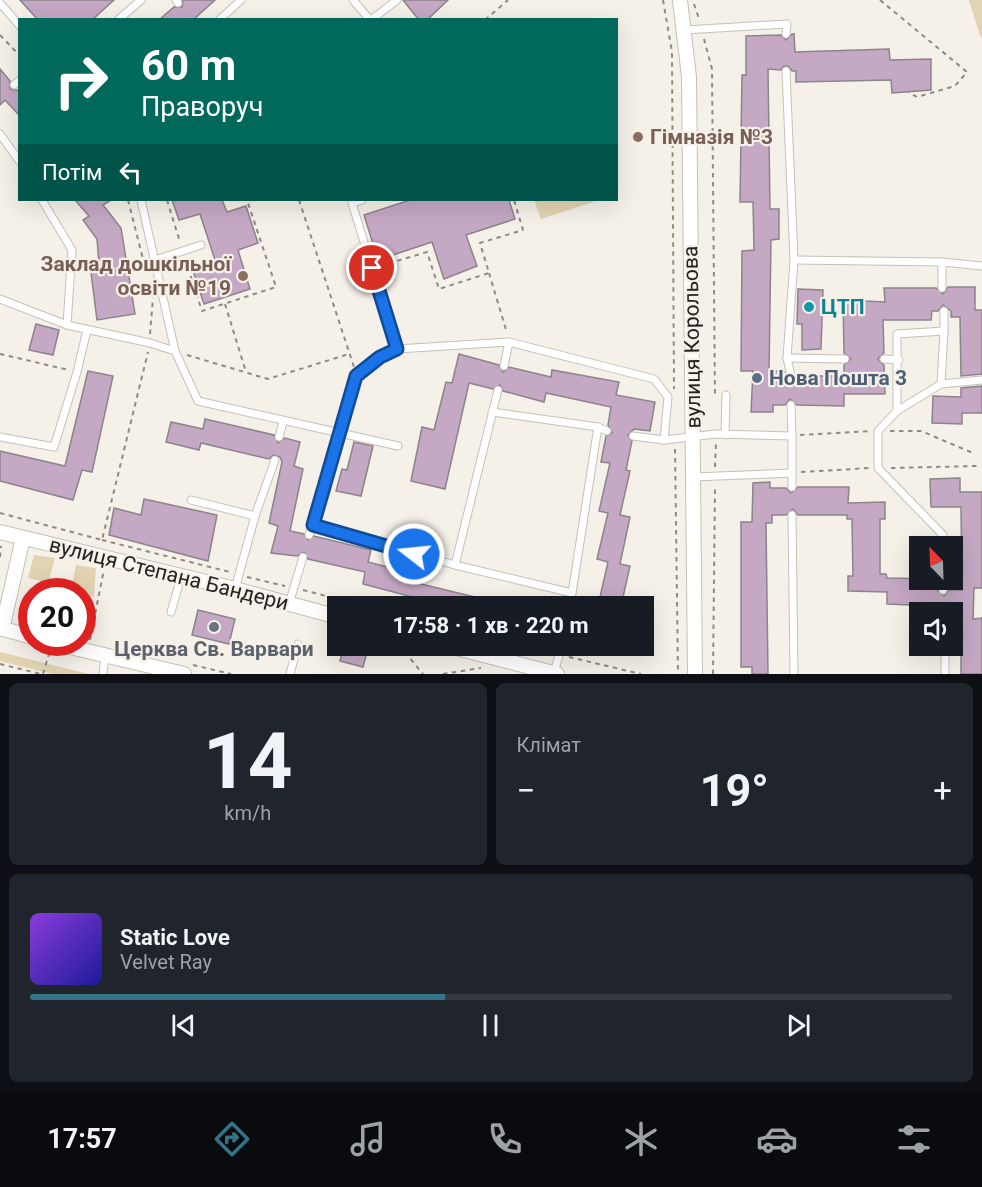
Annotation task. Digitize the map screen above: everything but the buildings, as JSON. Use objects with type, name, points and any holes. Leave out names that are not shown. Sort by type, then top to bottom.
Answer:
[{"type":"street","name":"вулиця Корольова","points":[[680,0],[689,76],[695,674]]},
{"type":"street","name":"вулиця Степана Бандери","points":[[0,532],[235,589],[327,614]]},
{"type":"street","points":[[18,633],[1,629],[23,538]]},
{"type":"street","points":[[96,656],[183,674]]},
{"type":"street","points":[[476,656],[509,668],[556,674]]},
{"type":"lane","points":[[120,18],[141,0]]},
{"type":"lane","points":[[221,18],[241,0]]},
{"type":"lane","points":[[353,0],[368,18]]},
{"type":"lane","points":[[373,18],[397,0]]},
{"type":"lane","points":[[0,3],[18,24]]},
{"type":"lane","points":[[685,30],[787,24],[786,34]]},
{"type":"lane","points":[[786,71],[794,260],[787,358],[791,376]]},
{"type":"lane","points":[[0,134],[18,159]]},
{"type":"lane","points":[[43,201],[72,250],[67,325]]},
{"type":"lane","points":[[141,201],[175,351],[198,401],[283,422],[398,446]]},
{"type":"lane","points":[[359,201],[352,203],[397,349]]},
{"type":"lane","points":[[155,260],[201,245]]},
{"type":"lane","points":[[794,260],[942,262],[982,266]]},
{"type":"lane","points":[[942,262],[942,288]]},
{"type":"lane","points":[[0,299],[67,325],[150,343],[175,351]]},
{"type":"lane","points":[[941,384],[944,311]]},
{"type":"lane","points":[[0,437],[54,447],[87,330]]},
{"type":"lane","points":[[897,411],[899,360],[897,334],[944,332]]},
{"type":"lane","points":[[504,366],[509,342]]},
{"type":"lane","points":[[309,535],[356,376],[380,357],[397,349],[509,342],[654,379],[668,397],[664,440]]},
{"type":"lane","points":[[787,358],[844,359]]},
{"type":"lane","points":[[884,359],[899,360]]},
{"type":"lane","points":[[943,536],[878,468],[878,430],[897,411],[941,384],[982,380]]},
{"type":"lane","points":[[454,565],[498,390]]},
{"type":"lane","points":[[725,435],[726,395]]},
{"type":"lane","points":[[790,405],[792,488]]},
{"type":"lane","points":[[492,412],[598,427],[607,431]]},
{"type":"lane","points":[[279,437],[283,422]]},
{"type":"lane","points":[[572,596],[598,427]]},
{"type":"lane","points":[[633,436],[664,440],[716,434],[792,436]]},
{"type":"lane","points":[[235,589],[255,516],[274,460]]},
{"type":"lane","points":[[693,477],[792,473]]},
{"type":"lane","points":[[191,500],[255,516]]},
{"type":"lane","points":[[792,515],[794,674]]},
{"type":"lane","points":[[313,525],[454,565],[572,593]]},
{"type":"lane","points":[[289,604],[303,557]]},
{"type":"lane","points":[[171,612],[181,577]]},
{"type":"lane","points":[[290,674],[298,644]]},
{"type":"lane","points":[[556,674],[559,656]]},
{"type":"lane","points":[[945,656],[945,674]]},
{"type":"lane","points":[[103,674],[105,657]]},
{"type":"path","points":[[487,18],[508,0]]},
{"type":"path","points":[[663,0],[672,52],[675,392]]},
{"type":"path","points":[[693,0],[712,69],[715,399]]},
{"type":"path","points":[[880,0],[967,72],[955,86],[917,97],[908,92]]},
{"type":"path","points":[[0,35],[18,54]]},
{"type":"path","points":[[128,201],[144,263]]},
{"type":"path","points":[[167,201],[202,312],[276,287],[247,201]]},
{"type":"path","points":[[298,201],[356,376]]},
{"type":"path","points":[[509,342],[506,322],[480,243],[523,230],[514,201]]},
{"type":"path","points":[[372,268],[427,252],[439,289],[489,273]]},
{"type":"path","points":[[0,513],[102,540],[150,343],[153,295]]},
{"type":"path","points":[[225,304],[246,372]]},
{"type":"path","points":[[175,351],[268,379],[349,354]]},
{"type":"path","points":[[0,354],[77,372]]},
{"type":"path","points":[[713,674],[716,434]]},
{"type":"path","points":[[675,440],[678,674]]},
{"type":"path","points":[[0,546],[3,547],[0,557]]},
{"type":"path","points":[[96,611],[107,559]]},
{"type":"path","points":[[0,664],[42,674],[47,656]]},
{"type":"path","points":[[408,656],[423,674]]},
{"type":"path","points":[[563,656],[641,674]]},
{"type":"path","points":[[443,674],[488,667]]},
{"type":"shaded area","points":[[969,0],[982,0],[982,38],[980,36]]},
{"type":"shaded area","points":[[534,201],[596,201],[541,219]]},
{"type":"shaded area","points":[[34,555],[55,558],[49,578],[28,578]]},
{"type":"shaded area","points":[[76,565],[96,568],[95,578],[74,578]]},
{"type":"shaded area","points":[[0,652],[89,674],[52,674],[0,661]]},
{"type":"place","name":"Гімназія №3","points":[[638,137]]},
{"type":"place","name":"Заклад дошкільної освіти №19","points":[[243,276]]},
{"type":"place","name":"ЦТП","points":[[809,307]]},
{"type":"place","name":"Нова Пошта 3","points":[[757,378]]},
{"type":"place","name":"Церква Св. Варвари","points":[[214,627]]},
{"type":"route","points":[[372,268],[397,349],[380,357],[356,376],[313,525],[414,554]]}]
